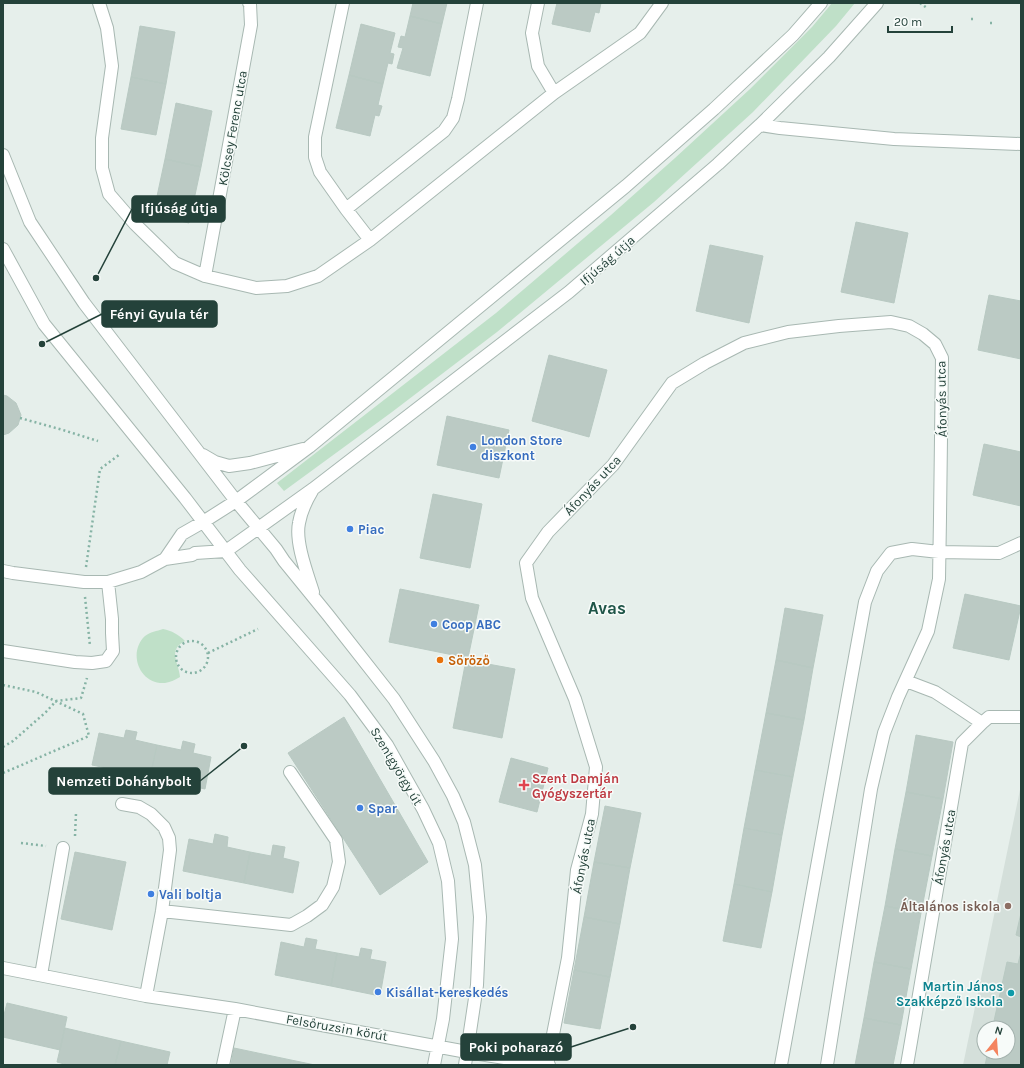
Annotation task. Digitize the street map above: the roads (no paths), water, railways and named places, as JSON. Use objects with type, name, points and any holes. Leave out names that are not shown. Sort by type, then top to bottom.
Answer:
[{"type":"street","points":[[99,3],[107,28],[112,66],[102,138],[102,168],[109,194],[135,224],[175,263],[205,276],[256,288],[287,286],[318,276],[370,240],[554,93],[640,32],[662,3]]},
{"type":"street","name":"Kölcsey Ferenc utca","points":[[205,276],[251,25],[249,3]]},
{"type":"street","points":[[343,3],[315,137],[315,157],[320,172],[370,240]]},
{"type":"street","points":[[346,209],[444,132],[453,118],[477,3]]},
{"type":"street","points":[[538,3],[532,32],[538,66],[554,93]]},
{"type":"street","points":[[165,559],[182,534],[236,501],[309,447],[626,186],[703,119],[793,35],[821,3]]},
{"type":"street","name":"Ifjúság útja","points":[[226,551],[313,489],[568,292],[718,164],[760,125],[829,57],[877,3]]},
{"type":"street","points":[[760,125],[894,139],[1021,144]]},
{"type":"street","points":[[3,155],[30,222],[84,303],[236,501],[276,549],[394,699],[434,761],[453,796],[464,822],[475,865],[480,917],[478,985],[465,1065]]},
{"type":"street","name":"Szentgyörgy út","points":[[3,249],[44,324],[185,498],[240,570],[350,695],[387,745],[423,809],[438,843],[448,881],[452,939],[444,1011],[434,1065]]},
{"type":"street","name":"Áfonyás utca","points":[[438,1046],[548,1065],[568,958],[577,870],[592,814],[596,766],[575,700],[532,598],[526,563],[548,532],[613,465],[672,383],[744,343],[788,332],[890,322],[909,326],[923,334],[935,344],[942,358],[939,579],[928,631],[884,732],[871,789],[827,1065]]},
{"type":"street","points":[[199,452],[215,462],[229,466],[250,463],[309,447]]},
{"type":"street","name":"Ifjúság útja","points":[[313,489],[305,504],[298,523],[298,539],[306,572],[317,602]]},
{"type":"street","points":[[781,1065],[865,602],[877,571],[891,554],[912,549],[940,552],[998,553],[1021,543]]},
{"type":"street","points":[[3,571],[84,582],[108,582],[141,572],[165,559],[192,555],[195,553],[226,551]]},
{"type":"street","points":[[3,651],[75,662],[92,663],[106,661],[113,651],[112,619],[108,582]]},
{"type":"street","points":[[906,680],[935,692],[982,723],[989,717],[1021,717]]},
{"type":"street","name":"Áfonyás utca","points":[[907,1065],[962,743],[982,723]]},
{"type":"street","points":[[162,911],[291,925],[322,906],[333,887],[339,862],[336,840],[290,772]]},
{"type":"street","points":[[122,804],[139,807],[151,814],[164,826],[169,838],[170,850],[162,911],[146,996]]},
{"type":"street","points":[[41,976],[57,847]]},
{"type":"street","name":"Felsőruzsin körút","points":[[3,968],[146,996],[235,1009],[438,1046]]},
{"type":"street","points":[[223,1065],[235,1009]]},
{"type":"place","name":"Ifjúság útja","points":[[96,278]]},
{"type":"place","name":"Fényi Gyula tér","points":[[42,344]]},
{"type":"place","name":"London Store diszkont","points":[[473,447]]},
{"type":"place","name":"Piac","points":[[350,529]]},
{"type":"place","name":"Coop ABC","points":[[434,624]]},
{"type":"place","name":"Söröző","points":[[440,660]]},
{"type":"place","name":"Nemzeti Dohánybolt","points":[[244,746]]},
{"type":"place","name":"Szent Damján Gyógyszertár","points":[[524,785]]},
{"type":"place","name":"Spar","points":[[360,808]]},
{"type":"place","name":"Vali boltja","points":[[151,894]]},
{"type":"place","name":"Általános iskola","points":[[1008,906]]},
{"type":"place","name":"Kisállat-kereskedés","points":[[378,992]]},
{"type":"place","name":"Martin János Szakképző Iskola","points":[[1011,993]]},
{"type":"place","name":"Poki poharazó","points":[[633,1027]]},
{"type":"district","name":"Avas","points":[[607,608]]}]
